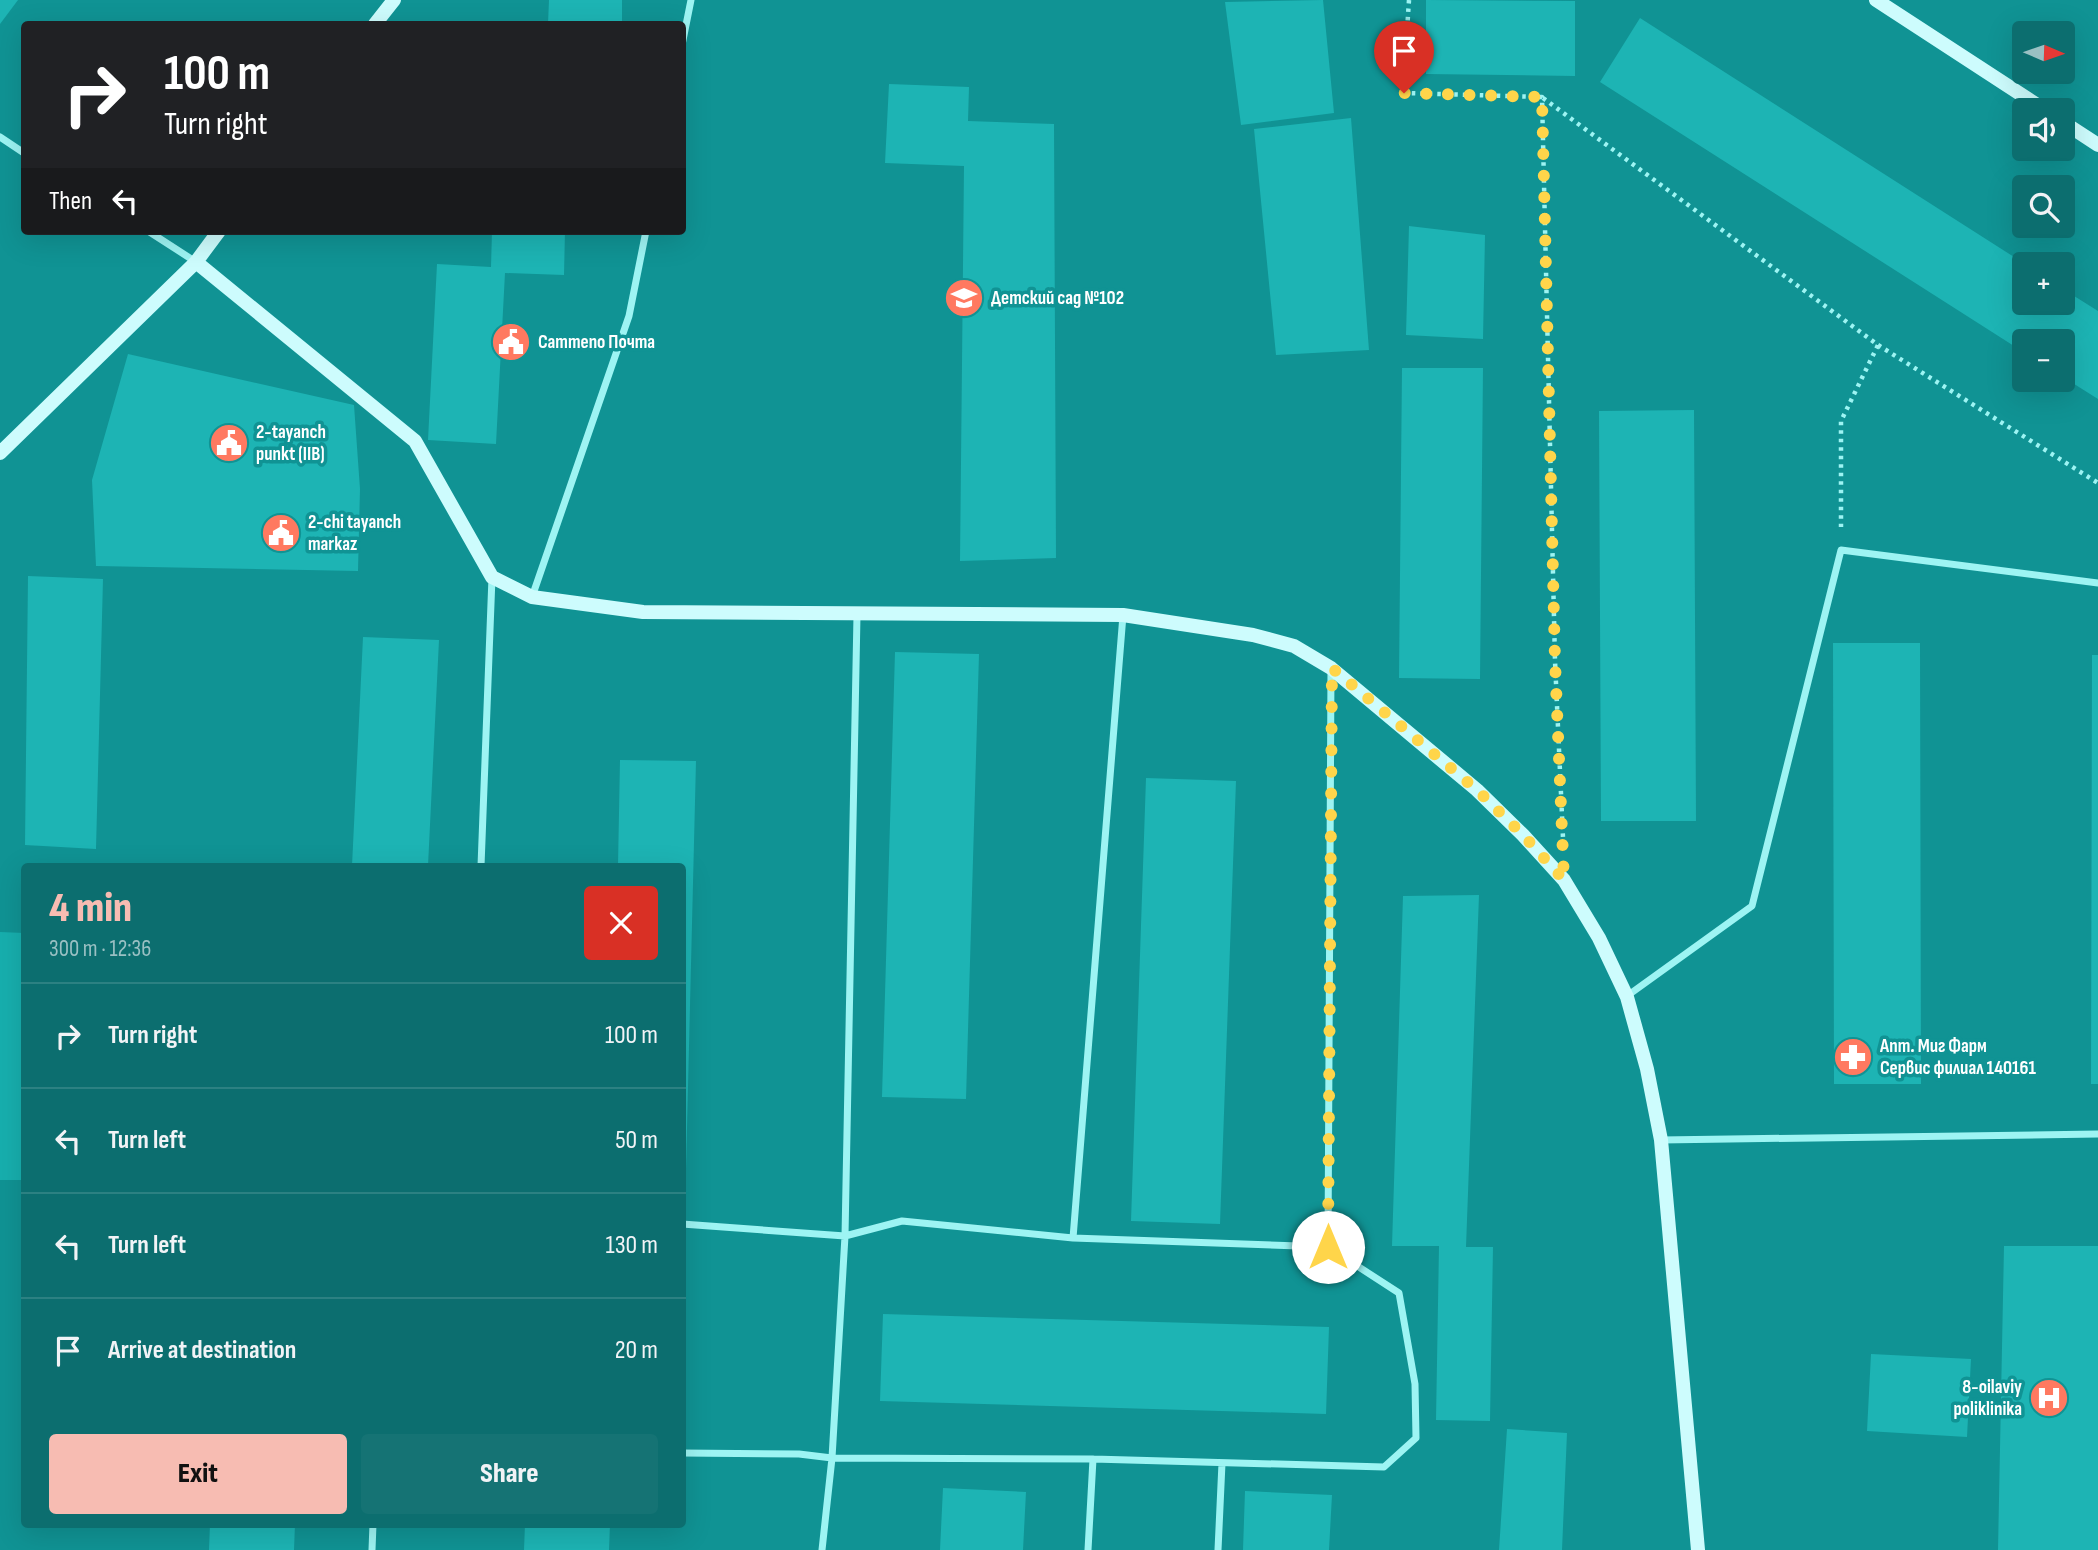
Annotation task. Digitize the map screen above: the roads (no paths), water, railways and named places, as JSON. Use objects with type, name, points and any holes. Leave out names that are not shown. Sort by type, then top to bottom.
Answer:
[{"type":"street","points":[[377,21],[394,0]]},
{"type":"street","points":[[686,25],[691,0]]},
{"type":"street","points":[[1877,0],[2028,98]]},
{"type":"street","points":[[2075,130],[2098,145]]},
{"type":"street","points":[[0,137],[21,151]]},
{"type":"street","points":[[154,235],[196,262],[415,441],[492,577],[481,863]]},
{"type":"street","points":[[0,453],[196,262],[216,235]]},
{"type":"street","points":[[532,597],[629,316],[645,235]]},
{"type":"street","points":[[1627,997],[1752,906],[1841,550],[2098,583]]},
{"type":"street","points":[[492,577],[532,597],[643,612],[1122,615],[1253,635],[1293,646],[1332,668],[1477,790],[1564,880],[1599,938],[1627,997],[1647,1069],[1661,1140],[1698,1550]]},
{"type":"street","points":[[822,1550],[832,1458],[845,1236],[857,615]]},
{"type":"street","points":[[1073,1238],[1122,615]]},
{"type":"street","points":[[1328,1247],[1332,668]]},
{"type":"street","points":[[1661,1140],[2098,1134]]},
{"type":"street","points":[[686,1224],[845,1236],[902,1221],[1073,1238],[1328,1247],[1399,1293],[1415,1384],[1416,1438],[1384,1467],[1093,1459],[832,1458],[799,1454],[686,1453]]},
{"type":"street","points":[[1088,1550],[1093,1459]]},
{"type":"street","points":[[1218,1550],[1222,1463]]},
{"type":"street","points":[[372,1550],[373,1528]]},
{"type":"place","name":"Детский сад №102","points":[[964,298]]},
{"type":"place","name":"Саттепо Почта","points":[[511,342]]},
{"type":"place","name":"2-tayanch punkt (IIB)","points":[[229,443]]},
{"type":"place","name":"2-chi tayanch markaz","points":[[281,533]]},
{"type":"place","name":"Апт. Миг Фарм Сервис филиал 140161","points":[[1853,1057]]},
{"type":"place","name":"8-oilaviy poliklinika","points":[[2049,1398]]}]
